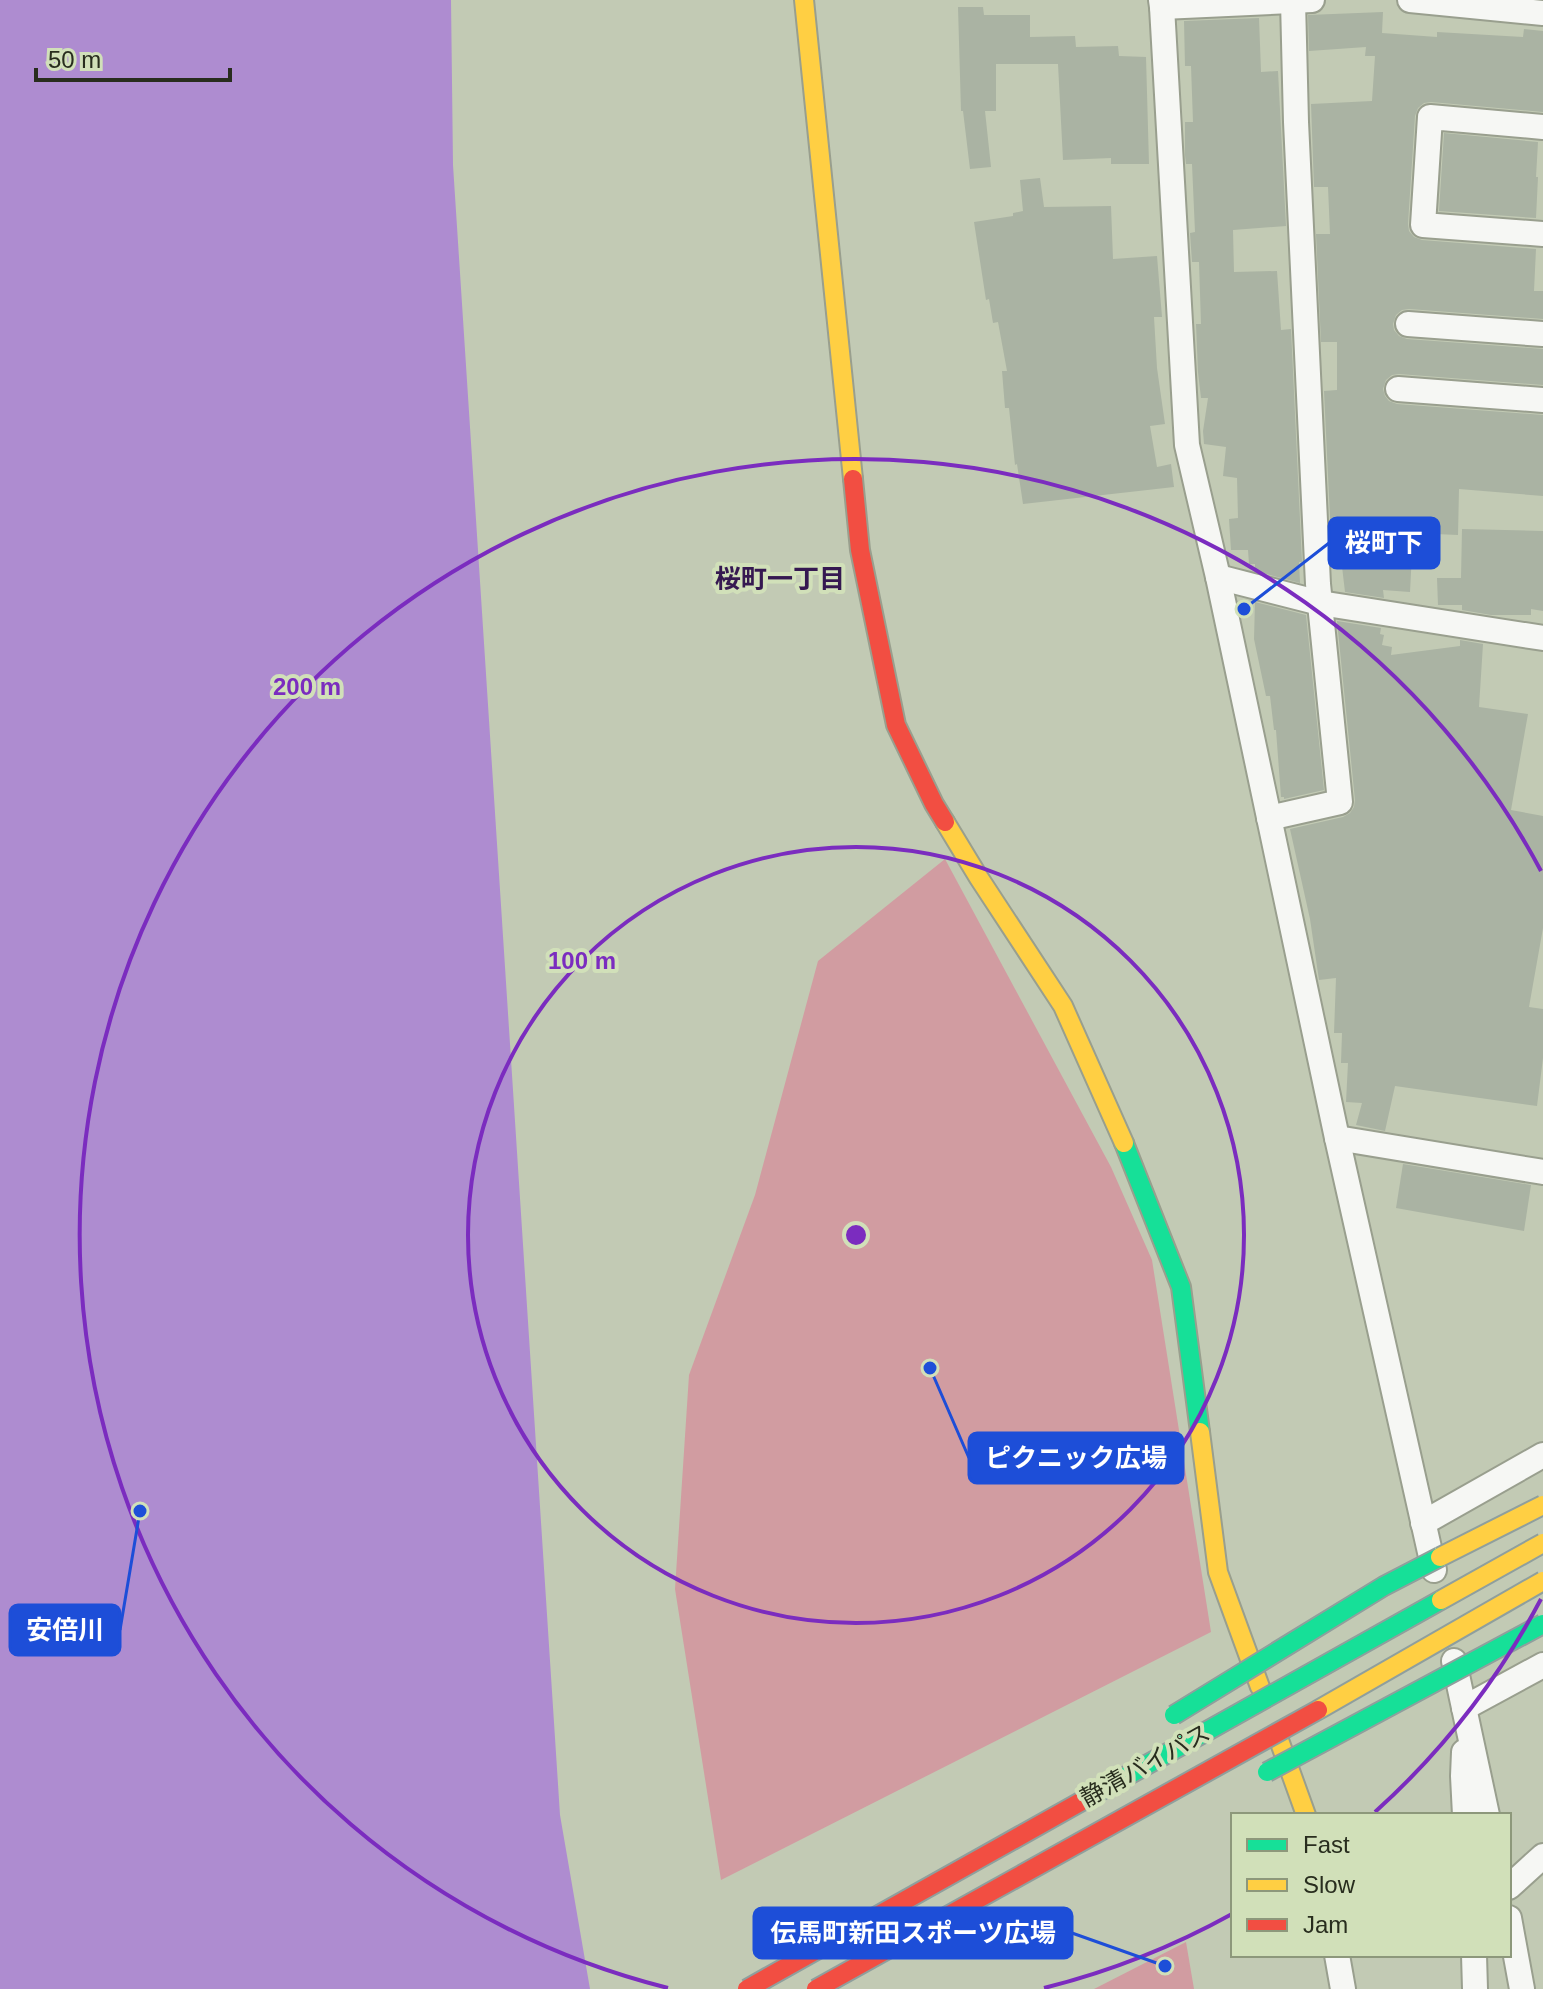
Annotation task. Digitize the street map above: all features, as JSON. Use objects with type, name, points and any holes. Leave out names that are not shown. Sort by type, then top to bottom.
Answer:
[{"type":"main road","points":[[804,0],[860,550],[896,725],[934,804],[1063,1006],[1121,1136],[1181,1287],[1218,1572],[1305,1813]]},
{"type":"main road","points":[[1158,1725],[1384,1586],[1543,1505]]},
{"type":"main road","name":"静清バイパス","points":[[747,1989],[1543,1543]]},
{"type":"main road","name":"静清バイパス","points":[[819,1989],[1543,1581]]},
{"type":"main road","points":[[1251,1781],[1543,1624]]},
{"type":"main road","points":[[829,1944],[1026,1811]]},
{"type":"main road","points":[[819,1989],[1015,1899]]},
{"type":"street","points":[[1312,0],[1162,4],[1187,445],[1487,1813]]},
{"type":"street","points":[[1410,0],[1543,13]]},
{"type":"street","points":[[1269,818],[1340,802],[1320,603],[1293,1]]},
{"type":"street","points":[[1543,127],[1430,117],[1423,225],[1543,234]]},
{"type":"street","points":[[1408,324],[1543,334]]},
{"type":"street","points":[[1398,389],[1543,400]]},
{"type":"street","points":[[1218,577],[1320,603],[1543,638]]},
{"type":"street","points":[[1337,1138],[1543,1172]]},
{"type":"street","points":[[1423,1523],[1543,1455]]},
{"type":"street","points":[[1465,1712],[1543,1665]]},
{"type":"street","points":[[1465,1712],[1465,1813]]},
{"type":"street","points":[[1511,1885],[1543,1856]]},
{"type":"street","points":[[1511,1929],[1522,1989]]},
{"type":"street","points":[[1337,1957],[1343,1989]]},
{"type":"street","points":[[1474,1957],[1475,1989]]},
{"type":"shaded area","points":[[0,0],[451,0],[453,165],[560,1815],[590,1989],[0,1989]]},
{"type":"shaded area","points":[[945,859],[1111,1167],[1152,1260],[1211,1632],[721,1880],[675,1589],[689,1375],[755,1195],[818,961]]},
{"type":"shaded area","points":[[1186,1942],[1194,1989],[1094,1989]]},
{"type":"building","points":[[958,7],[983,7],[984,15],[1030,15],[1030,37],[1075,36],[1076,47],[1118,46],[1119,56],[1146,57],[1149,164],[1111,164],[1111,158],[1063,160],[1058,64],[996,64],[996,111],[985,111],[991,167],[970,169],[961,111]]},
{"type":"building","points":[[1383,12],[1382,33],[1437,37],[1437,32],[1523,37],[1524,29],[1543,31],[1543,112],[1431,102],[1418,108],[1408,224],[1414,237],[1422,240],[1536,249],[1534,291],[1543,291],[1543,319],[1409,309],[1396,315],[1393,324],[1399,336],[1407,339],[1543,349],[1543,385],[1399,374],[1386,380],[1383,389],[1389,401],[1397,404],[1543,415],[1543,496],[1459,489],[1458,535],[1413,533],[1410,592],[1383,590],[1384,598],[1345,592],[1341,558],[1332,559],[1324,391],[1337,390],[1337,342],[1321,342],[1316,234],[1330,234],[1328,187],[1314,187],[1311,104],[1372,101],[1375,56],[1365,56],[1366,47],[1309,51],[1308,15]]},
{"type":"building","points":[[1259,18],[1261,72],[1278,71],[1286,226],[1233,230],[1234,272],[1277,271],[1281,330],[1291,329],[1302,562],[1299,562],[1300,583],[1255,571],[1255,564],[1249,564],[1248,550],[1231,550],[1229,519],[1238,518],[1237,478],[1223,476],[1226,447],[1204,444],[1208,398],[1201,398],[1198,372],[1196,324],[1201,324],[1199,262],[1192,262],[1190,233],[1195,232],[1192,164],[1186,164],[1185,155],[1185,122],[1193,122],[1191,66],[1185,66],[1184,21]]},
{"type":"building","points":[[1444,133],[1538,142],[1536,218],[1439,211]]},
{"type":"building","points":[[1040,178],[1044,207],[1111,206],[1113,259],[1157,256],[1162,317],[1154,317],[1165,424],[1150,426],[1157,467],[1171,464],[1174,487],[1023,504],[1009,408],[1005,408],[1002,371],[1007,371],[998,322],[993,323],[989,299],[986,300],[974,222],[1013,216],[1013,213],[1023,211],[1020,180]]},
{"type":"building","points":[[1462,529],[1543,531],[1543,611],[1531,609],[1531,615],[1491,615],[1462,610],[1462,605],[1438,605],[1437,578],[1461,578]]},
{"type":"building","points":[[1255,602],[1306,615],[1324,790],[1284,799],[1281,797],[1276,730],[1254,639]]},
{"type":"building","points":[[1337,621],[1381,628],[1380,634],[1384,635],[1382,645],[1392,647],[1391,655],[1460,646],[1460,640],[1483,644],[1479,707],[1528,714],[1511,810],[1543,816],[1543,928],[1529,1007],[1543,1009],[1543,1058],[1537,1106],[1395,1086],[1385,1131],[1356,1125],[1362,1103],[1346,1102],[1348,1063],[1341,1063],[1342,1033],[1334,1033],[1336,978],[1319,980],[1310,919],[1290,829],[1343,817],[1354,807]]},
{"type":"building","points":[[1403,1164],[1531,1185],[1524,1231],[1396,1208]]},
{"type":"traffic: fast","points":[[1124,1143],[1181,1287],[1200,1432]]},
{"type":"traffic: fast","points":[[1174,1715],[1384,1586],[1440,1557]]},
{"type":"traffic: fast","points":[[1091,1796],[1441,1600]]},
{"type":"traffic: fast","points":[[1267,1772],[1543,1624]]},
{"type":"traffic: slow","points":[[804,0],[853,479]]},
{"type":"traffic: slow","points":[[945,822],[1063,1006],[1124,1143]]},
{"type":"traffic: slow","points":[[1200,1432],[1218,1572],[1260,1687]]},
{"type":"traffic: slow","points":[[1440,1557],[1543,1505]]},
{"type":"traffic: slow","points":[[1441,1600],[1543,1543]]},
{"type":"traffic: slow","points":[[1318,1710],[1543,1581]]},
{"type":"traffic: slow","points":[[1279,1740],[1305,1813]]},
{"type":"traffic: jam","points":[[853,479],[860,550],[896,725],[945,822]]},
{"type":"traffic: jam","points":[[816,1989],[1318,1710]]},
{"type":"traffic: jam","points":[[747,1989],[1091,1796]]},
{"type":"place","name":"桜町下","points":[[1244,609]]},
{"type":"place","name":"ピクニック広場","points":[[930,1368]]},
{"type":"place","name":"安倍川","points":[[140,1511]]},
{"type":"place","name":"伝馬町新田スポーツ広場","points":[[1165,1966]]},
{"type":"district","name":"桜町一丁目","points":[[780,579]]}]
